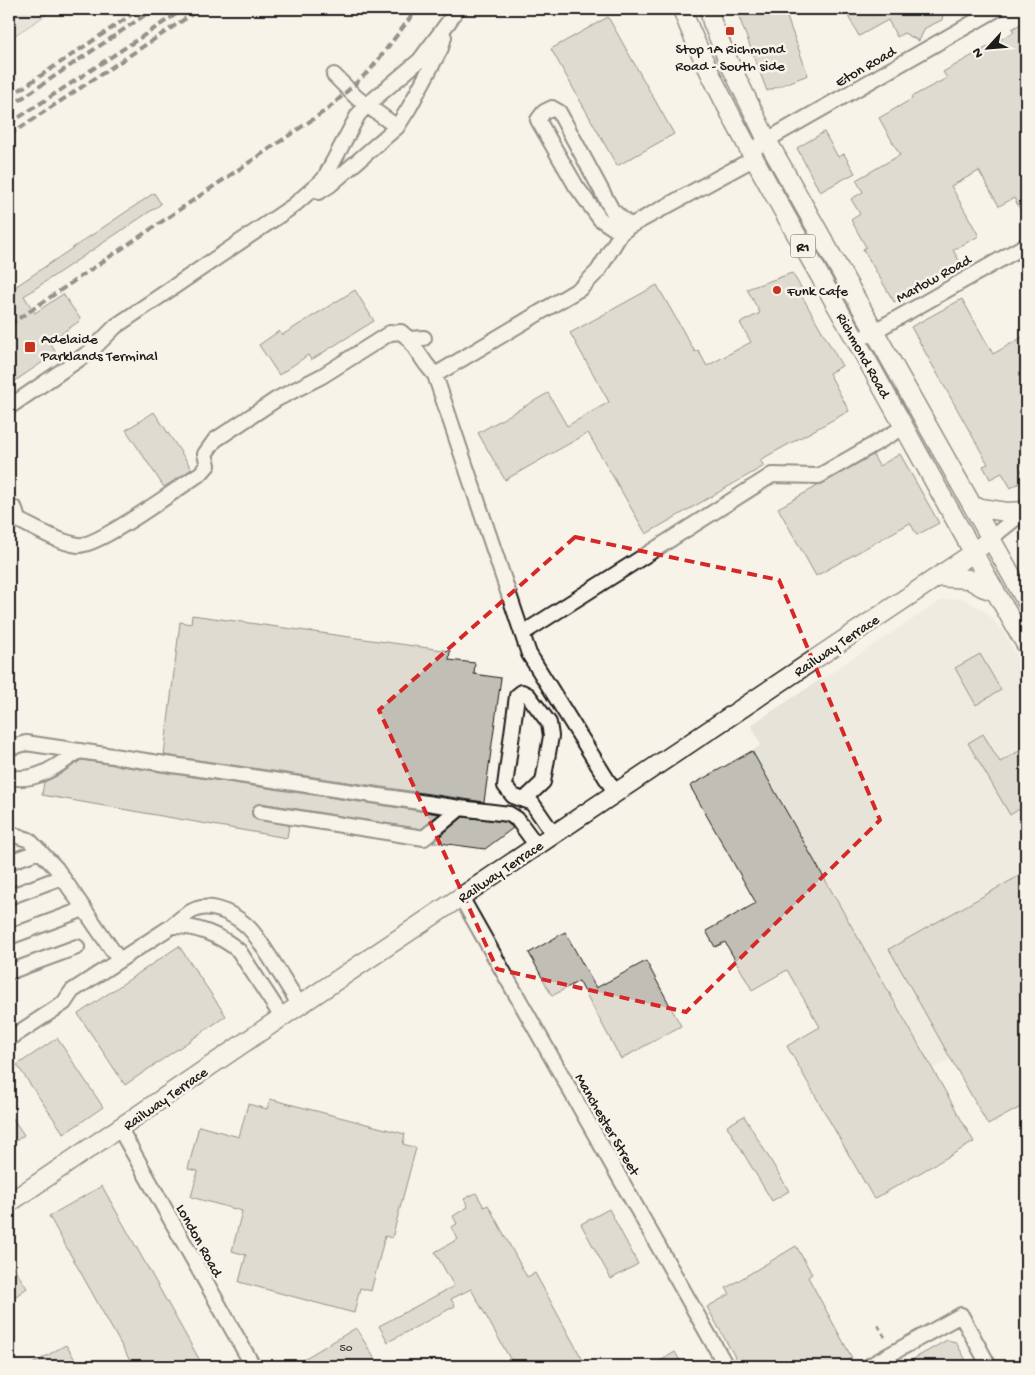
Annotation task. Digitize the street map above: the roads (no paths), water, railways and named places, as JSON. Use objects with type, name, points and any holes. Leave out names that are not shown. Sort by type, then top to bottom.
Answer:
[{"type":"main road","name":"Richmond Road","points":[[682,9],[704,64],[751,155],[857,340],[973,553],[1026,645]]},
{"type":"main road","name":"Richmond Road","points":[[709,9],[712,22],[726,56],[767,140],[1026,601]]},
{"type":"main road","points":[[974,508],[1007,512],[1026,511]]},
{"type":"main road","points":[[957,523],[959,535],[956,553],[941,575],[968,579],[996,592]]},
{"type":"main road","name":"Railway Terrace","points":[[9,1204],[282,1017],[941,575],[991,538]]},
{"type":"street","name":"Eton Road","points":[[626,230],[751,155],[767,140],[997,9]]},
{"type":"street","points":[[293,206],[324,179],[358,115],[366,105],[420,60],[453,14]]},
{"type":"street","points":[[9,407],[91,351],[116,326],[293,206],[330,185],[397,127],[441,48],[453,14]]},
{"type":"street","points":[[334,75],[366,105],[397,127]]},
{"type":"street","points":[[552,108],[559,112],[612,210],[626,230],[600,219],[576,186],[538,120],[544,112],[552,108]]},
{"type":"street","points":[[435,375],[581,288],[598,271],[626,230]]},
{"type":"street","name":"Marlow Road","points":[[857,340],[1026,245]]},
{"type":"street","points":[[9,509],[15,509],[18,520],[49,535],[80,546],[103,538],[201,473],[208,465],[206,454],[216,440],[277,399],[322,376],[390,333],[401,332],[409,339],[435,375],[529,654],[616,794]]},
{"type":"street","points":[[409,339],[424,338]]},
{"type":"street","points":[[523,633],[772,475],[819,476],[904,427]]},
{"type":"street","points":[[991,538],[1026,511]]},
{"type":"street","points":[[525,799],[543,782],[552,736],[549,723],[528,695],[522,692],[517,696],[504,786],[513,796],[532,803],[554,835]]},
{"type":"street","points":[[9,748],[26,743],[508,814],[517,819],[537,846]]},
{"type":"street","points":[[9,777],[27,779],[41,775],[79,751]]},
{"type":"street","points":[[260,812],[424,838],[460,808]]},
{"type":"street","points":[[9,833],[29,840],[40,851],[62,877],[119,960]]},
{"type":"street","points":[[9,862],[40,851]]},
{"type":"street","points":[[9,897],[62,877]]},
{"type":"street","name":"Manchester Street","points":[[461,897],[726,1366]]},
{"type":"street","points":[[9,1039],[64,1003],[72,991],[172,926],[182,917],[204,907],[216,908],[237,918],[250,928],[300,1005]]},
{"type":"street","points":[[9,937],[84,909]]},
{"type":"street","points":[[172,926],[184,925],[199,929],[230,943],[239,951],[282,1017]]},
{"type":"street","points":[[9,972],[77,947]]},
{"type":"street","name":"London Road","points":[[120,1129],[253,1366]]},
{"type":"street","points":[[869,1366],[961,1315],[989,1366]]},
{"type":"railway","points":[[9,97],[140,9]]},
{"type":"railway","points":[[9,107],[154,9]]},
{"type":"railway","points":[[9,124],[184,9]]},
{"type":"railway","points":[[9,135],[200,9]]},
{"type":"railway","points":[[9,325],[328,109],[371,69],[417,9]]},
{"type":"place","name":"Stop 1A Richmond Road - South side","points":[[730,31]]},
{"type":"place","name":"Funk Cafe","points":[[777,290]]},
{"type":"place","name":"Adelaide Parklands Terminal","points":[[30,347]]}]
